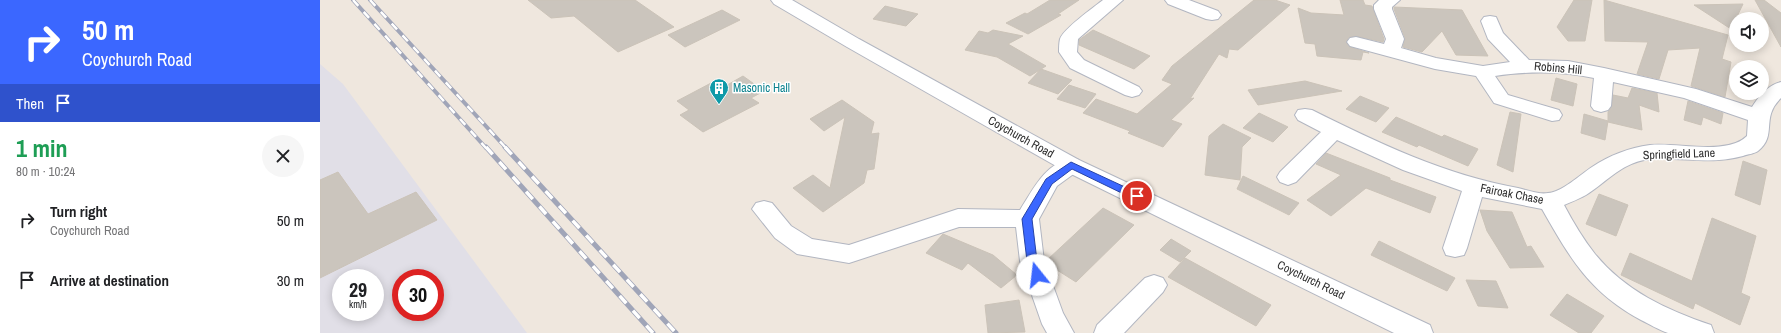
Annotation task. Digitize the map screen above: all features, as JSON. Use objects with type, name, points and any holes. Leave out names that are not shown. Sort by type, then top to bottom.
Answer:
[{"type":"street","name":"Coychurch Road","points":[[780,0],[853,43],[1071,165],[1420,333]]},
{"type":"street","points":[[1114,0],[1082,25],[1069,38],[1068,52],[1077,64],[1132,91]]},
{"type":"street","points":[[1174,0],[1212,15]]},
{"type":"street","points":[[1391,0],[1383,5],[1383,9],[1395,39],[1391,50]]},
{"type":"street","points":[[1490,21],[1494,35],[1524,66]]},
{"type":"street","name":"Robins Hill","points":[[1356,42],[1391,50],[1435,63],[1483,72],[1524,66],[1568,68],[1604,74],[1689,94],[1772,101]]},
{"type":"street","points":[[1483,72],[1501,99],[1552,115]]},
{"type":"street","points":[[1601,106],[1604,74]]},
{"type":"street","name":"Springfield Lane","points":[[1550,202],[1578,189],[1600,172],[1629,156],[1652,152],[1710,154],[1734,151],[1749,147],[1758,138],[1772,101]]},
{"type":"street","name":"Fairoak Chase","points":[[1305,115],[1394,158],[1474,186],[1509,195],[1550,202],[1575,244],[1592,268],[1616,292],[1676,325],[1701,333]]},
{"type":"street","points":[[1288,177],[1335,130]]},
{"type":"street","points":[[1061,333],[1051,316],[1032,261],[1027,219],[1049,181],[1071,165]]},
{"type":"street","points":[[1455,248],[1474,186]]},
{"type":"street","points":[[764,209],[784,232],[806,247],[849,254],[958,218],[1027,219]]},
{"type":"street","points":[[1107,333],[1154,285]]},
{"type":"shaded area","points":[[320,64],[343,84],[527,333],[320,333]]},
{"type":"building","points":[[528,0],[635,0],[674,27],[618,52],[574,16],[551,18]]},
{"type":"building","points":[[1050,0],[1079,0],[1058,14],[1061,15],[1028,34],[1006,23],[1025,13],[1027,14]]},
{"type":"building","points":[[1254,0],[1275,0],[1290,5],[1238,50],[1229,49],[1227,58],[1219,54],[1190,99],[1194,98],[1171,120],[1182,124],[1163,147],[1128,133],[1130,131],[1083,113],[1096,99],[1137,114],[1172,84],[1162,80],[1172,66]]},
{"type":"building","points":[[1340,0],[1363,0],[1365,5],[1372,6],[1384,39],[1383,42],[1356,36],[1349,37],[1346,42],[1350,47],[1369,53],[1363,52],[1361,60],[1317,56],[1315,44],[1305,43],[1298,8],[1311,13],[1344,15]]},
{"type":"building","points":[[1574,0],[1592,0],[1585,41],[1568,41],[1557,27]]},
{"type":"building","points":[[1604,0],[1728,35],[1722,59],[1729,61],[1729,74],[1725,97],[1691,86],[1700,48],[1668,50],[1659,79],[1637,74],[1648,42],[1605,41]]},
{"type":"building","points":[[1755,0],[1764,0],[1781,13],[1781,47],[1769,25],[1769,12],[1762,12]]},
{"type":"building","points":[[1743,4],[1739,12],[1729,12],[1729,28],[1694,5]]},
{"type":"building","points":[[885,6],[918,14],[906,26],[873,19]]},
{"type":"building","points":[[1394,7],[1462,10],[1488,56],[1456,55],[1442,31],[1422,52],[1403,47],[1405,38]]},
{"type":"building","points":[[722,10],[740,20],[685,47],[668,35]]},
{"type":"building","points":[[993,30],[1023,36],[1008,44],[1046,66],[1030,76],[997,57],[965,50],[979,31],[988,33]]},
{"type":"building","points":[[1093,30],[1150,56],[1134,69],[1079,45],[1079,40]]},
{"type":"building","points":[[1041,69],[1072,80],[1058,94],[1028,83]]},
{"type":"building","name":"Masonic Hall","points":[[743,76],[764,91],[751,98],[759,103],[703,132],[680,115],[689,110],[677,101],[713,82],[722,88]]},
{"type":"building","points":[[1556,78],[1577,84],[1573,106],[1551,100]]},
{"type":"building","points":[[1305,81],[1342,91],[1258,105],[1248,90]]},
{"type":"building","points":[[1069,85],[1096,94],[1085,108],[1057,99]]},
{"type":"building","points":[[1632,88],[1657,93],[1659,112],[1639,105],[1642,130],[1608,122],[1608,112],[1612,106],[1613,95],[1628,98]]},
{"type":"building","points":[[1360,96],[1389,108],[1376,122],[1346,109]]},
{"type":"building","points":[[842,100],[874,122],[871,134],[879,133],[874,169],[867,170],[864,183],[823,212],[793,188],[813,175],[830,188],[845,117],[824,131],[810,119]]},
{"type":"building","points":[[1688,101],[1723,113],[1721,124],[1703,117],[1701,125],[1684,120]]},
{"type":"building","points":[[1510,112],[1521,114],[1513,172],[1497,165]]},
{"type":"building","points":[[1259,113],[1288,127],[1273,142],[1243,128]]},
{"type":"building","points":[[1584,114],[1608,121],[1605,140],[1581,133]]},
{"type":"building","points":[[1396,117],[1442,137],[1444,135],[1478,149],[1468,166],[1419,145],[1417,147],[1382,132]]},
{"type":"building","points":[[1223,124],[1251,138],[1242,147],[1240,180],[1205,175],[1209,136]]},
{"type":"building","points":[[1326,153],[1390,178],[1390,180],[1436,197],[1430,213],[1366,188],[1331,216],[1307,200],[1341,175],[1316,164]]},
{"type":"building","points":[[1743,161],[1767,170],[1760,205],[1735,195]]},
{"type":"building","points":[[338,172],[368,214],[416,192],[437,220],[338,269],[332,269],[332,272],[320,278],[320,180]]},
{"type":"building","points":[[1243,176],[1299,203],[1289,215],[1237,189]]},
{"type":"building","points":[[1599,194],[1628,205],[1616,236],[1586,224]]},
{"type":"building","points":[[1103,208],[1134,225],[1076,282],[1046,263],[1046,261]]},
{"type":"building","points":[[1480,210],[1512,212],[1527,247],[1531,246],[1544,267],[1510,268],[1487,231]]},
{"type":"building","points":[[1712,218],[1756,236],[1741,293],[1750,297],[1740,325],[1695,303],[1693,309],[1621,275],[1630,253],[1692,281]]},
{"type":"building","points":[[943,234],[993,255],[1017,275],[1001,288],[968,263],[962,270],[926,253]]},
{"type":"building","points":[[1171,239],[1191,251],[1180,262],[1160,250]]},
{"type":"building","points":[[1379,241],[1455,278],[1447,291],[1371,255]]},
{"type":"building","points":[[1185,258],[1271,305],[1256,326],[1168,277]]},
{"type":"building","points":[[1466,280],[1496,281],[1508,308],[1478,306]]},
{"type":"building","points":[[1567,294],[1604,316],[1591,333],[1579,333],[1550,315]]},
{"type":"building","points":[[1019,300],[1025,332],[988,333],[985,305]]},
{"type":"railway","points":[[353,0],[486,148]]},
{"type":"railway","points":[[370,0],[506,148]]},
{"type":"railway","points":[[486,147],[653,333]]},
{"type":"railway","points":[[505,147],[676,333]]},
{"type":"place","name":"Masonic Hall","points":[[719,105]]},
{"type":"route","points":[[1037,275],[1032,261],[1027,219],[1049,181],[1071,165],[1137,196]]}]
